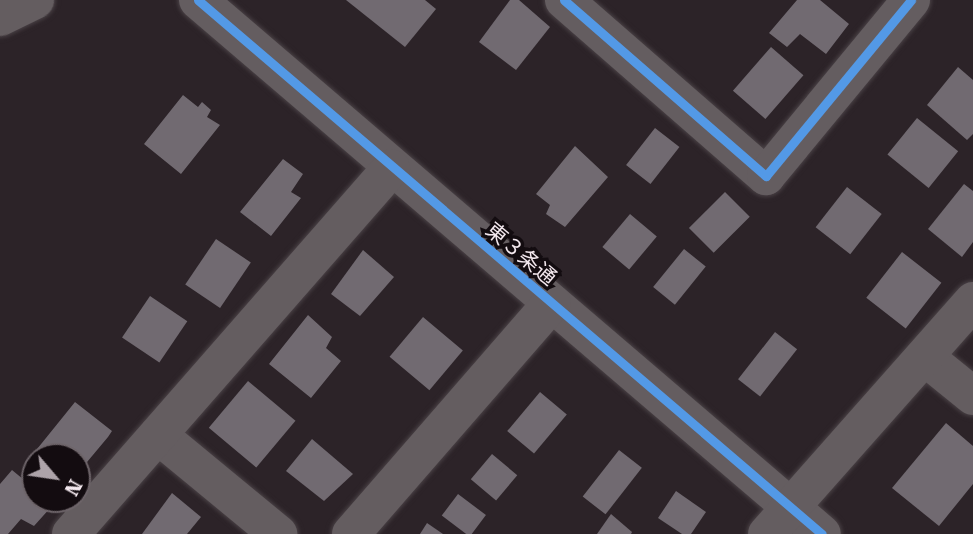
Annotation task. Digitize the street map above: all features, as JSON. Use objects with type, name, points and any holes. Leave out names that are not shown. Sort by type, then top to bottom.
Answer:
[{"type":"street","points":[[0,16],[35,0]]},
{"type":"street","name":"東３条通","points":[[198,0],[391,168],[552,303],[779,520],[822,534]]},
{"type":"street","points":[[564,0],[766,176],[911,0]]},
{"type":"street","points":[[71,534],[391,168]]},
{"type":"street","points":[[779,520],[973,301]]},
{"type":"street","points":[[351,534],[552,303]]},
{"type":"street","points":[[925,358],[973,396]]},
{"type":"street","points":[[158,435],[278,534]]},
{"type":"building","points":[[346,0],[425,0],[436,9],[405,47]]},
{"type":"building","points":[[510,0],[519,0],[550,27],[516,70],[479,42]]},
{"type":"building","points":[[797,0],[820,0],[849,24],[826,54],[800,34],[787,47],[769,33]]},
{"type":"building","points":[[771,47],[803,75],[765,119],[733,91]]},
{"type":"building","points":[[958,67],[973,80],[973,134],[967,140],[927,105]]},
{"type":"building","points":[[183,95],[198,107],[202,102],[211,110],[207,117],[220,125],[181,174],[144,144]]},
{"type":"building","points":[[917,118],[958,151],[929,188],[887,155]]},
{"type":"building","points":[[655,128],[679,147],[650,184],[626,165]]},
{"type":"building","points":[[575,146],[608,177],[565,227],[546,214],[550,205],[536,194]]},
{"type":"building","points":[[283,159],[303,174],[291,192],[301,198],[271,236],[240,212]]},
{"type":"building","points":[[964,184],[973,191],[973,242],[962,257],[928,229]]},
{"type":"building","points":[[847,187],[882,214],[850,254],[816,227]]},
{"type":"building","points":[[725,192],[750,217],[714,253],[689,228]]},
{"type":"building","points":[[630,214],[657,236],[629,269],[602,247]]},
{"type":"building","points":[[216,239],[251,262],[220,308],[185,285]]},
{"type":"building","points":[[684,249],[706,267],[675,305],[653,287]]},
{"type":"building","points":[[363,250],[394,277],[360,316],[331,294]]},
{"type":"building","points":[[902,252],[941,283],[906,328],[866,298]]},
{"type":"building","points":[[150,296],[187,321],[159,363],[122,337]]},
{"type":"building","points":[[308,315],[332,337],[326,348],[341,361],[311,398],[269,364]]},
{"type":"building","points":[[423,317],[463,350],[429,390],[390,357]]},
{"type":"building","points":[[775,332],[797,349],[760,397],[738,379]]},
{"type":"building","points":[[248,381],[295,421],[256,468],[209,428]]},
{"type":"building","points":[[540,392],[567,414],[534,454],[507,431]]},
{"type":"building","points":[[75,402],[112,431],[91,457],[91,443],[42,443]]},
{"type":"building","points":[[946,423],[973,446],[973,484],[939,526],[892,488]]},
{"type":"building","points":[[312,439],[353,474],[324,501],[286,471]]},
{"type":"building","points":[[619,450],[642,468],[606,514],[583,496]]},
{"type":"building","points":[[492,454],[517,475],[496,500],[471,479]]},
{"type":"building","points":[[12,470],[21,477],[21,513],[46,513],[34,526],[21,519],[8,534],[0,534],[0,484]]},
{"type":"building","points":[[676,491],[706,512],[691,534],[682,534],[658,518]]},
{"type":"building","points":[[172,493],[201,517],[187,534],[142,534]]},
{"type":"building","points":[[458,494],[486,515],[472,534],[466,534],[442,516]]},
{"type":"building","points":[[611,514],[632,532],[631,534],[597,534]]},
{"type":"building","points":[[427,523],[443,534],[420,534]]},
{"type":"cycle path","points":[[198,0],[822,534]]},
{"type":"cycle path","points":[[564,0],[766,176],[911,0]]}]
